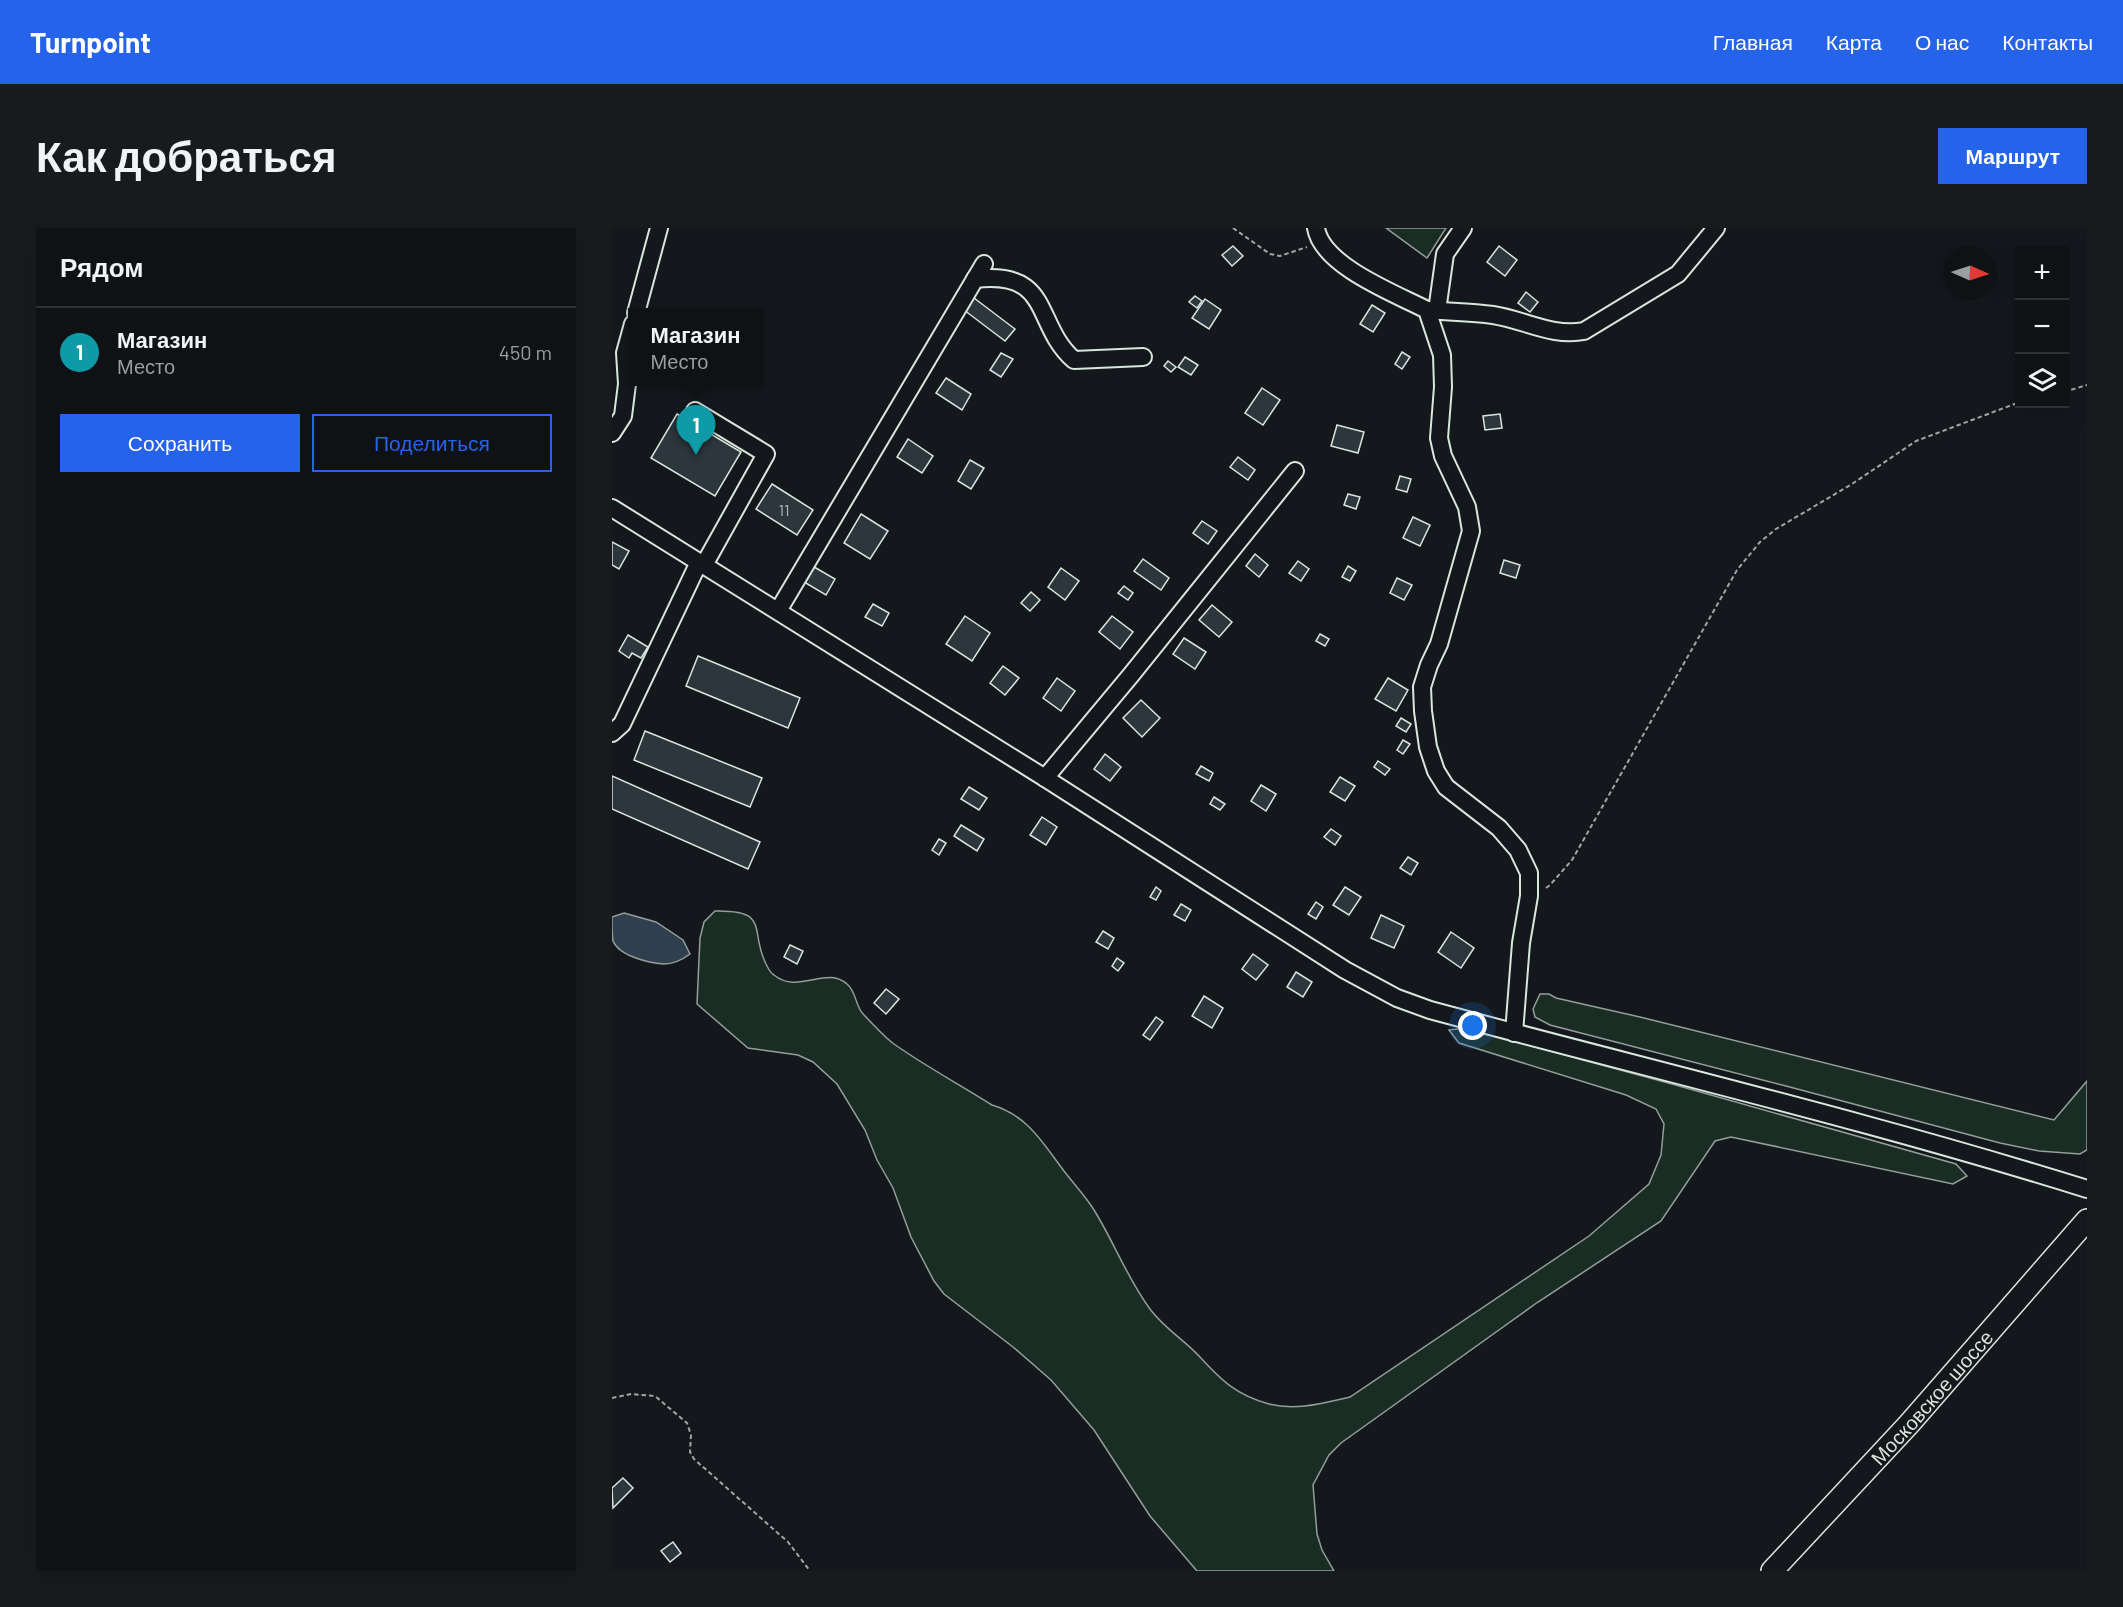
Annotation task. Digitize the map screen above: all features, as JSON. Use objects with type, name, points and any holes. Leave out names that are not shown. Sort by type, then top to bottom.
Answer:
[{"type":"main road","name":"Московское шоссе","points":[[1772,1571],[1909,1424],[2087,1220]]},
{"type":"street","points":[[637,308],[659,228]]},
{"type":"street","points":[[1463,228],[1445,254],[1432,311],[1433,330],[1442,355],[1443,387],[1439,438],[1443,456],[1467,507],[1471,531],[1438,644],[1422,687],[1423,711],[1428,747],[1436,771],[1446,787],[1499,828],[1518,850],[1529,873],[1529,896],[1521,943],[1514,1034]]},
{"type":"street","points":[[1317,233],[1330,251],[1356,274],[1378,288],[1432,311],[1493,315],[1544,330],[1569,334],[1584,331],[1678,274],[1716,228]]},
{"type":"street","points":[[778,611],[984,264]]},
{"type":"street","points":[[975,279],[995,277],[1012,281],[1034,293],[1046,315],[1052,334],[1063,350],[1074,360],[1143,357]]},
{"type":"street","points":[[612,433],[623,416],[627,384],[625,353],[628,342]]},
{"type":"street","points":[[612,733],[622,724],[701,564],[766,454],[695,411]]},
{"type":"street","points":[[1045,778],[1295,471]]},
{"type":"street","points":[[612,508],[1045,778],[1372,986],[1430,1010],[1514,1034],[1812,1109],[1990,1158],[2087,1189]]},
{"type":"path","points":[[1233,228],[1270,254],[1280,256],[1308,247],[1317,233]]},
{"type":"path","points":[[2069,390],[2087,385]]},
{"type":"path","points":[[1529,896],[1550,885],[1572,860],[1737,570],[1760,542],[1776,529],[1852,484],[1916,441],[2015,404]]},
{"type":"path","points":[[612,1398],[631,1394],[655,1396],[687,1423],[691,1435],[690,1452],[694,1459],[788,1542],[810,1571]]},
{"type":"green space","points":[[1386,228],[1446,228],[1427,258]]},
{"type":"green space","points":[[715,911],[744,914],[751,918],[755,924],[761,952],[770,972],[783,980],[793,982],[831,977],[839,979],[853,991],[861,1012],[894,1044],[992,1105],[1004,1109],[1024,1122],[1090,1204],[1134,1285],[1155,1316],[1230,1386],[1247,1396],[1269,1404],[1289,1407],[1320,1404],[1350,1397],[1589,1236],[1649,1184],[1661,1155],[1664,1124],[1656,1109],[1626,1095],[1459,1043],[1449,1030],[1465,1028],[1956,1164],[1967,1176],[1953,1184],[1731,1137],[1715,1141],[1661,1221],[1538,1302],[1341,1443],[1329,1455],[1313,1485],[1317,1534],[1322,1550],[1334,1571],[1197,1571],[1150,1516],[1094,1430],[1051,1380],[1013,1347],[944,1294],[934,1281],[911,1237],[893,1188],[877,1160],[865,1130],[837,1084],[813,1062],[798,1055],[748,1048],[697,1004],[700,938],[704,922]]},
{"type":"green space","points":[[1540,994],[1549,994],[1556,998],[2054,1120],[2087,1081],[2087,1150],[2080,1154],[2039,1151],[2000,1143],[1550,1025],[1535,1017],[1533,1009]]},
{"type":"water","points":[[624,913],[656,922],[683,940],[690,954],[678,961],[664,964],[643,960],[621,951],[613,941],[612,917]]},
{"type":"building","points":[[1233,246],[1243,256],[1232,266],[1222,255]]},
{"type":"building","points":[[1499,246],[1517,260],[1505,276],[1487,262]]},
{"type":"building","points":[[1526,292],[1538,302],[1530,312],[1518,303]]},
{"type":"building","points":[[1195,296],[1202,301],[1197,308],[1189,302]]},
{"type":"building","points":[[974,298],[1015,329],[1005,341],[964,310]]},
{"type":"building","points":[[1205,299],[1221,310],[1209,329],[1192,318]]},
{"type":"building","points":[[1372,305],[1385,313],[1373,332],[1360,324]]},
{"type":"building","points":[[1402,352],[1410,357],[1402,369],[1395,364]]},
{"type":"building","points":[[1001,353],[1013,359],[1001,377],[990,370]]},
{"type":"building","points":[[1185,357],[1198,365],[1191,375],[1178,367]]},
{"type":"building","points":[[1168,361],[1176,367],[1171,372],[1164,366]]},
{"type":"building","points":[[946,378],[971,394],[962,410],[936,393]]},
{"type":"building","points":[[1262,388],[1280,400],[1263,425],[1245,413]]},
{"type":"building","points":[[677,414],[741,452],[715,496],[651,458]]},
{"type":"building","points":[[1500,414],[1502,428],[1485,430],[1483,416]]},
{"type":"building","points":[[1337,425],[1364,432],[1358,453],[1331,446]]},
{"type":"building","points":[[908,439],[933,456],[922,473],[897,457]]},
{"type":"building","points":[[1238,457],[1255,470],[1248,480],[1230,467]]},
{"type":"building","points":[[970,460],[984,468],[971,489],[958,481]]},
{"type":"building","points":[[1400,476],[1411,479],[1407,492],[1396,489]]},
{"type":"building","points":[[772,484],[813,510],[797,535],[756,509]]},
{"type":"building","points":[[1348,494],[1360,497],[1356,509],[1344,505]]},
{"type":"building","points":[[861,514],[888,531],[870,559],[844,543]]},
{"type":"building","points":[[1413,517],[1430,525],[1420,546],[1403,538]]},
{"type":"building","points":[[1202,521],[1217,531],[1208,544],[1193,533]]},
{"type":"building","points":[[612,542],[629,551],[619,569],[612,565]]},
{"type":"building","points":[[1255,554],[1268,565],[1259,577],[1246,566]]},
{"type":"building","points":[[1143,559],[1169,578],[1161,590],[1134,571]]},
{"type":"building","points":[[1504,560],[1520,565],[1516,578],[1500,573]]},
{"type":"building","points":[[1298,561],[1309,569],[1301,581],[1289,573]]},
{"type":"building","points":[[809,564],[835,579],[826,595],[799,579]]},
{"type":"building","points":[[1348,566],[1356,571],[1350,581],[1342,577]]},
{"type":"building","points":[[1061,568],[1079,581],[1065,600],[1048,587]]},
{"type":"building","points":[[1397,578],[1412,585],[1404,600],[1390,593]]},
{"type":"building","points":[[1124,586],[1133,593],[1128,600],[1118,593]]},
{"type":"building","points":[[1031,592],[1040,600],[1030,611],[1021,603]]},
{"type":"building","points":[[873,604],[889,613],[882,626],[865,617]]},
{"type":"building","points":[[1212,605],[1232,622],[1219,637],[1199,620]]},
{"type":"building","points":[[965,616],[990,633],[972,661],[946,644]]},
{"type":"building","points":[[1112,616],[1133,632],[1120,649],[1099,632]]},
{"type":"building","points":[[1320,634],[1329,639],[1325,646],[1316,641]]},
{"type":"building","points":[[628,635],[648,647],[641,658],[632,653],[629,658],[619,651]]},
{"type":"building","points":[[1184,638],[1206,652],[1195,669],[1173,654]]},
{"type":"building","points":[[698,656],[800,698],[788,728],[686,686]]},
{"type":"building","points":[[1003,666],[1019,678],[1005,695],[990,683]]},
{"type":"building","points":[[1057,678],[1075,691],[1061,711],[1043,698]]},
{"type":"building","points":[[1388,678],[1408,690],[1396,711],[1375,699]]},
{"type":"building","points":[[1141,700],[1160,718],[1142,737],[1123,718]]},
{"type":"building","points":[[1401,718],[1411,724],[1406,732],[1396,726]]},
{"type":"building","points":[[645,731],[762,778],[750,807],[634,760]]},
{"type":"building","points":[[1403,740],[1410,744],[1403,754],[1397,750]]},
{"type":"building","points":[[1105,754],[1121,767],[1110,781],[1094,769]]},
{"type":"building","points":[[1378,761],[1390,769],[1385,775],[1374,767]]},
{"type":"building","points":[[1201,766],[1213,773],[1209,781],[1196,774]]},
{"type":"building","points":[[612,776],[760,842],[748,869],[612,809]]},
{"type":"building","points":[[1340,777],[1355,786],[1345,801],[1330,792]]},
{"type":"building","points":[[1261,785],[1276,794],[1266,811],[1251,801]]},
{"type":"building","points":[[969,787],[987,798],[979,810],[961,799]]},
{"type":"building","points":[[1214,797],[1225,804],[1220,810],[1210,804]]},
{"type":"building","points":[[1042,817],[1057,827],[1046,845],[1030,835]]},
{"type":"building","points":[[961,825],[984,839],[977,851],[954,836]]},
{"type":"building","points":[[1331,829],[1341,836],[1335,845],[1324,837]]},
{"type":"building","points":[[939,839],[946,843],[939,855],[932,850]]},
{"type":"building","points":[[1408,857],[1418,863],[1411,875],[1400,868]]},
{"type":"building","points":[[1156,887],[1161,891],[1156,900],[1150,897]]},
{"type":"building","points":[[1345,887],[1361,897],[1349,915],[1333,905]]},
{"type":"building","points":[[1316,902],[1323,907],[1316,919],[1308,914]]},
{"type":"building","points":[[1181,904],[1191,910],[1185,921],[1174,915]]},
{"type":"building","points":[[1381,915],[1404,926],[1394,948],[1371,938]]},
{"type":"building","points":[[1103,931],[1114,938],[1108,949],[1096,942]]},
{"type":"building","points":[[1451,932],[1474,948],[1461,968],[1438,952]]},
{"type":"building","points":[[790,945],[803,951],[797,964],[784,957]]},
{"type":"building","points":[[1253,954],[1268,965],[1256,980],[1242,969]]},
{"type":"building","points":[[1117,958],[1124,963],[1118,971],[1112,966]]},
{"type":"building","points":[[1296,972],[1312,982],[1303,997],[1287,987]]},
{"type":"building","points":[[886,989],[899,999],[886,1014],[874,1003]]},
{"type":"building","points":[[1204,996],[1223,1008],[1212,1028],[1192,1016]]},
{"type":"building","points":[[1156,1017],[1163,1022],[1150,1040],[1143,1035]]},
{"type":"building","points":[[623,1478],[633,1488],[613,1508],[612,1488]]},
{"type":"building","points":[[673,1542],[681,1553],[670,1562],[661,1551]]},
{"type":"place","name":"Магазин","points":[[696,455]]}]
